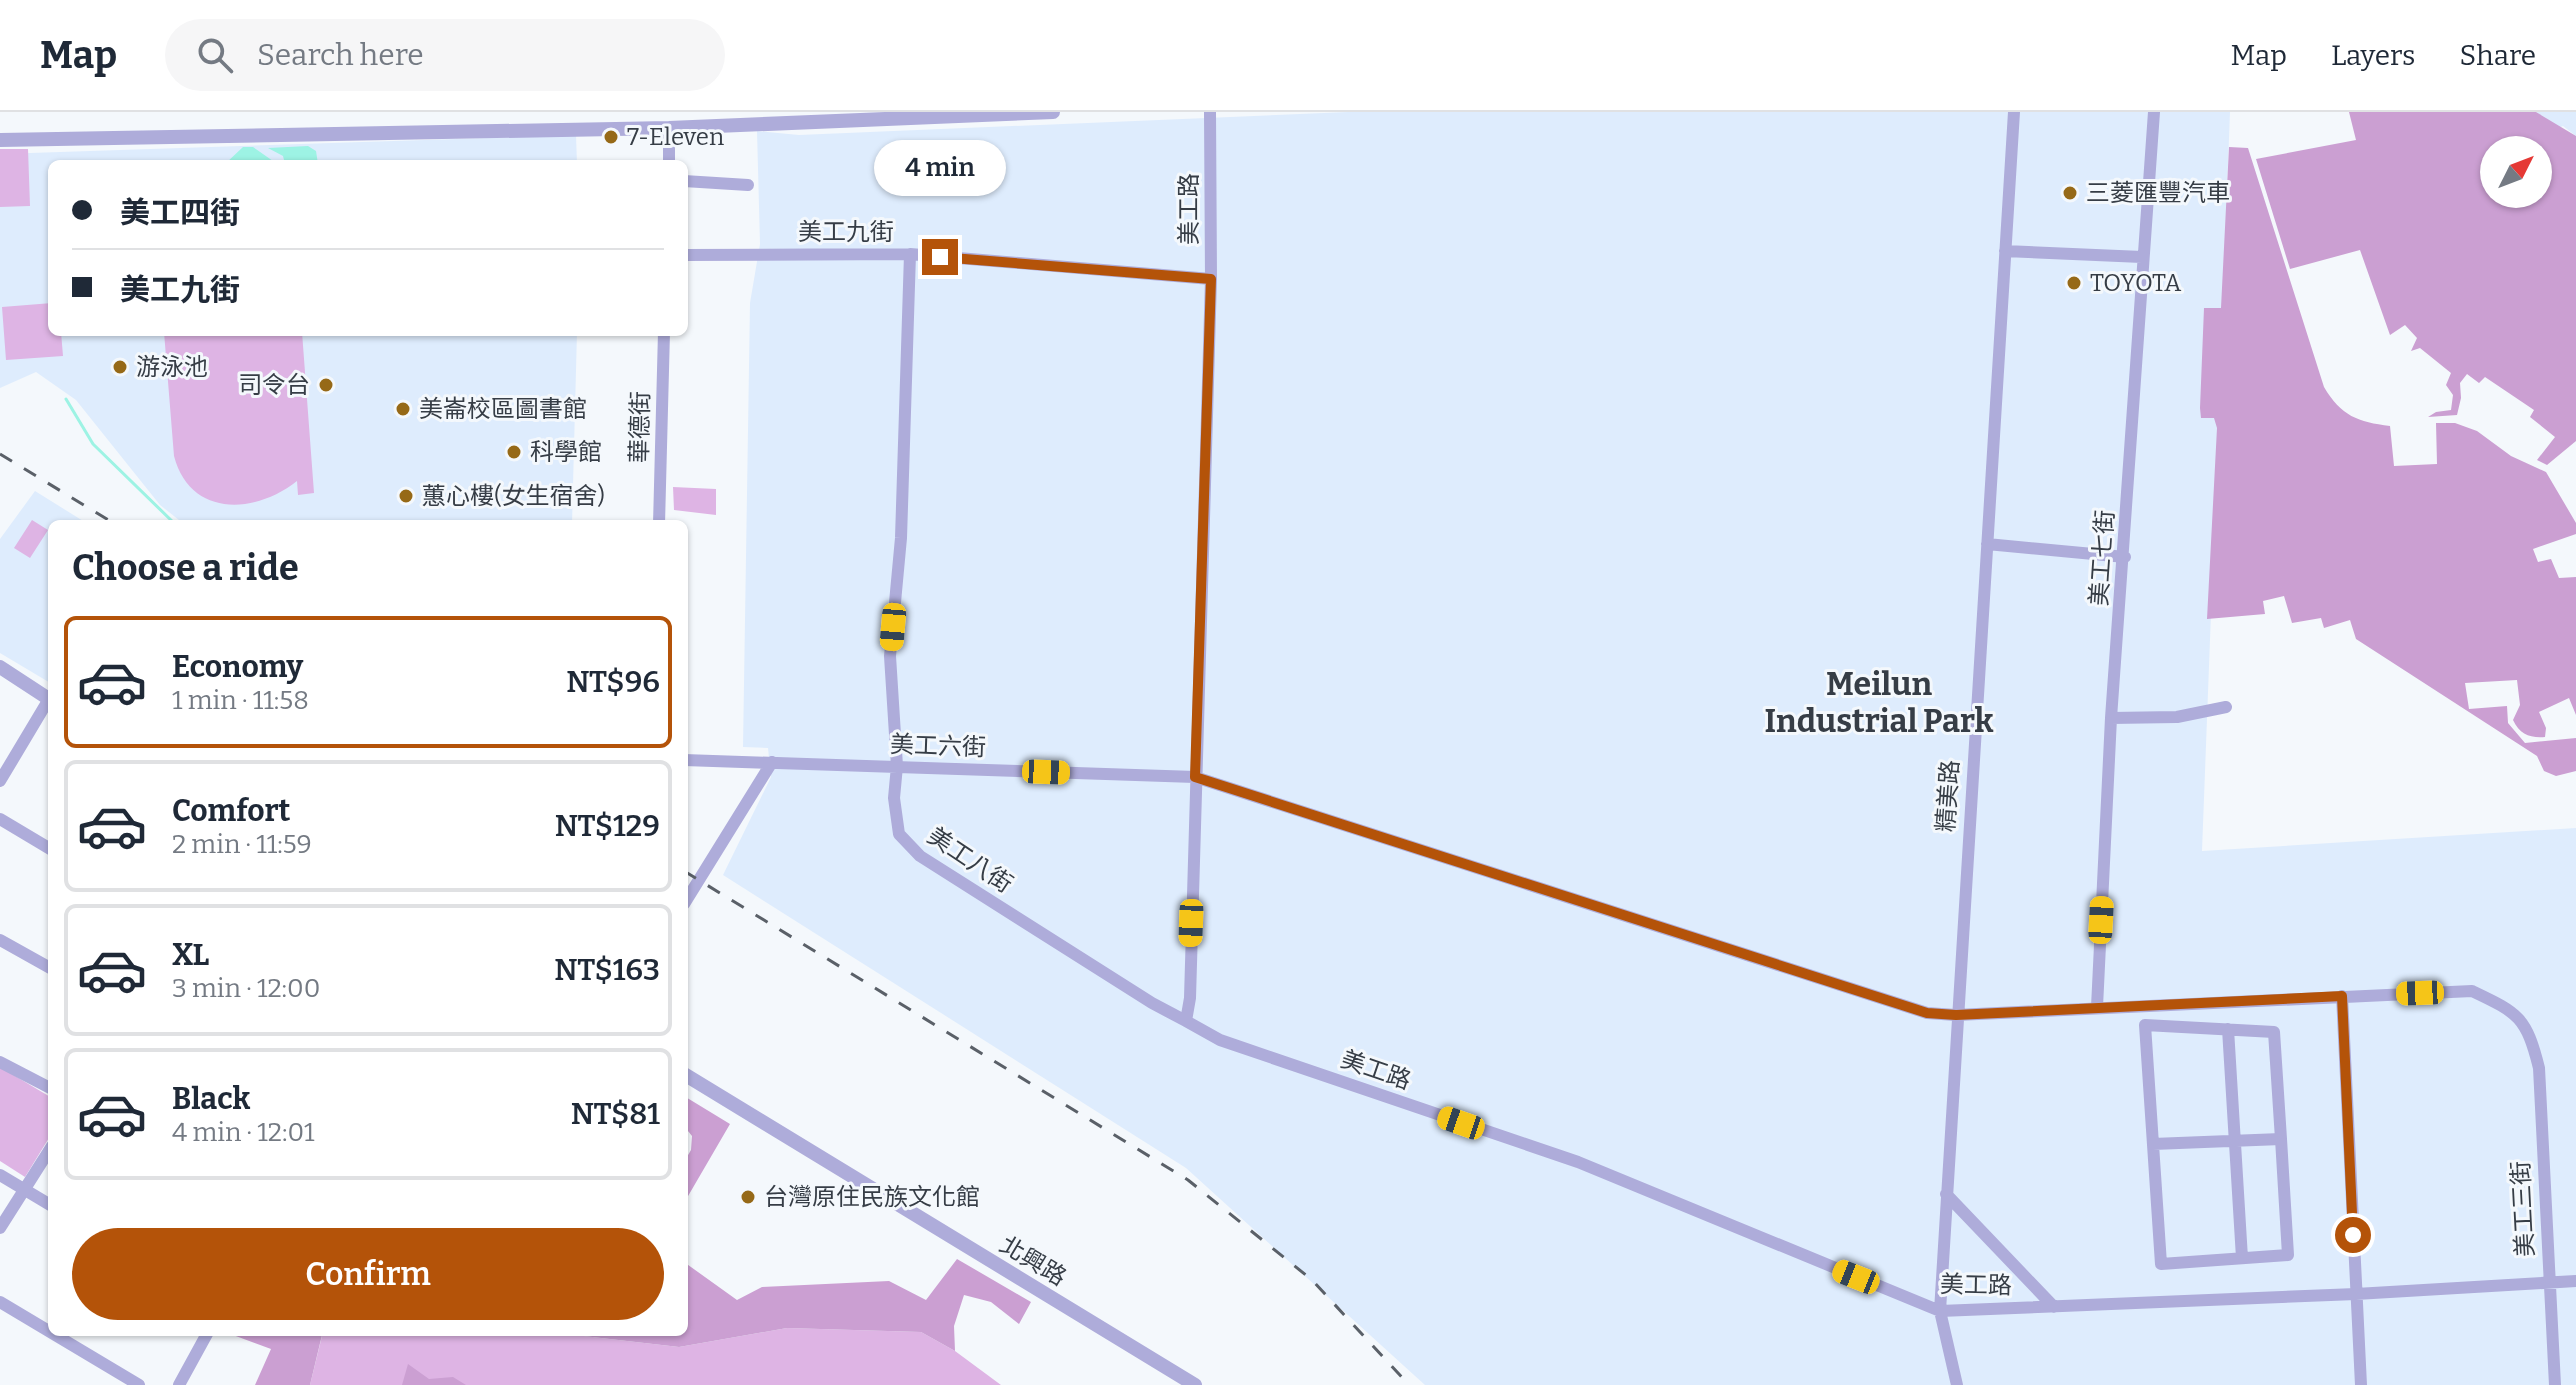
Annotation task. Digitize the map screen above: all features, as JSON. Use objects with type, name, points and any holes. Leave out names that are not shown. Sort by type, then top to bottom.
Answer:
[{"type":"street","points":[[0,140],[669,128],[1053,112]]},
{"type":"street","name":"美工路","points":[[1210,112],[1211,279],[1186,1021],[1220,1040],[1578,1162],[1940,1311],[2356,1294],[2576,1281]]},
{"type":"street","name":"精美路","points":[[1957,1385],[1940,1311],[2014,112]]},
{"type":"street","name":"美工七街","points":[[2097,1007],[2111,718],[2125,557],[2142,257],[2154,112]]},
{"type":"street","points":[[669,128],[669,160]]},
{"type":"street","points":[[688,181],[748,185]]},
{"type":"street","points":[[2005,251],[2142,257]]},
{"type":"street","name":"美工九街","points":[[688,255],[910,254],[1211,279]]},
{"type":"street","name":"美工八街","points":[[910,254],[901,538],[890,656],[897,766],[894,798],[899,834],[920,856],[1138,995],[1186,1021]]},
{"type":"street","name":"華德街","points":[[659,520],[664,336]]},
{"type":"street","points":[[1987,544],[2125,557]]},
{"type":"street","points":[[0,667],[48,699]]},
{"type":"street","points":[[0,781],[4,765],[48,703]]},
{"type":"street","points":[[2111,718],[2177,717],[2226,707]]},
{"type":"street","name":"美工六街","points":[[688,760],[1195,777],[1912,1008],[1956,1015],[2472,991],[2512,1010],[2530,1032]]},
{"type":"street","points":[[688,897],[772,762]]},
{"type":"street","points":[[0,819],[48,848]]},
{"type":"street","points":[[0,940],[48,967]]},
{"type":"street","points":[[2342,996],[2361,1385]]},
{"type":"street","points":[[2145,1025],[2228,1029],[2274,1032],[2288,1255],[2161,1264],[2145,1025]]},
{"type":"street","points":[[2228,1029],[2242,1258]]},
{"type":"street","name":"美工三街","points":[[2530,1032],[2539,1068],[2555,1385]]},
{"type":"street","points":[[0,1062],[48,1087]]},
{"type":"street","name":"北興路","points":[[688,1076],[1195,1385]]},
{"type":"street","points":[[2153,1144],[2281,1139]]},
{"type":"street","points":[[0,1228],[48,1152]]},
{"type":"street","points":[[0,1175],[48,1203]]},
{"type":"street","points":[[1946,1194],[2054,1307]]},
{"type":"street","points":[[0,1302],[48,1331]]},
{"type":"street","points":[[57,1336],[139,1385]]},
{"type":"street","points":[[179,1385],[206,1336]]},
{"type":"shaded area","name":"Meilun Industrial Park","points":[[1348,112],[2230,112],[2202,851],[2576,828],[2576,1385],[1425,1385],[1186,1168],[723,875],[771,777],[768,748],[743,747],[750,303],[760,244],[757,131],[799,135]]},
{"type":"shaded area","points":[[2349,112],[2536,112],[2576,136],[2576,441],[2547,465],[2537,460],[2555,437],[2530,417],[2534,410],[2485,377],[2479,383],[2467,374],[2460,383],[2457,415],[2428,417],[2436,412],[2451,410],[2453,395],[2446,385],[2451,373],[2420,348],[2411,351],[2417,338],[2405,325],[2390,335],[2360,250],[2290,269],[2256,159],[2356,140]]},
{"type":"shaded area","points":[[2536,112],[2576,112],[2576,136],[2563,126],[2558,128]]},
{"type":"shaded area","points":[[576,135],[577,160],[48,160],[48,336],[577,336],[572,520],[179,520],[160,505],[76,400],[36,372],[0,388],[0,154]]},
{"type":"shaded area","points":[[308,146],[316,151],[317,160],[284,160],[283,156],[268,148]]},
{"type":"shaded area","points":[[243,147],[253,147],[272,160],[229,160]]},
{"type":"shaded area","points":[[2229,147],[2248,148],[2324,387],[2337,405],[2360,420],[2390,426],[2394,466],[2437,464],[2436,423],[2455,423],[2477,431],[2511,456],[2546,472],[2576,523],[2576,534],[2533,549],[2538,562],[2551,559],[2559,578],[2576,577],[2576,715],[2569,698],[2539,712],[2546,728],[2545,737],[2530,736],[2522,732],[2513,720],[2520,705],[2517,680],[2465,683],[2469,709],[2507,706],[2508,723],[2525,743],[2576,738],[2576,771],[2556,776],[2544,771],[2537,756],[2356,639],[2350,620],[2324,628],[2321,618],[2292,623],[2284,596],[2263,601],[2265,614],[2207,619],[2217,428],[2214,418],[2201,418],[2204,308],[2221,308]]},
{"type":"shaded area","points":[[0,149],[28,149],[30,206],[0,207]]},
{"type":"shaded area","points":[[48,303],[48,336],[61,336],[63,356],[6,360],[2,307]]},
{"type":"shaded area","points":[[164,336],[302,336],[314,493],[298,495],[297,481],[262,500],[225,504],[209,500],[194,490],[182,476],[174,456]]},
{"type":"shaded area","points":[[673,487],[716,489],[716,515],[674,510]]},
{"type":"shaded area","points":[[35,491],[82,520],[48,520],[48,682],[0,653],[0,539]]},
{"type":"shaded area","points":[[32,520],[48,530],[30,558],[14,548]]},
{"type":"shaded area","points":[[0,1067],[48,1096],[48,1140],[25,1177],[0,1161]]},
{"type":"shaded area","points":[[688,1098],[730,1124],[688,1196],[688,1155],[692,1136],[688,1131]]},
{"type":"shaded area","points":[[957,1259],[1031,1302],[1019,1324],[991,1302],[964,1295],[954,1326],[955,1351],[921,1332],[787,1328],[679,1347],[584,1336],[688,1336],[688,1265],[737,1300],[762,1287],[889,1281],[926,1300]]},
{"type":"shaded area","points":[[787,1328],[921,1332],[955,1351],[1001,1385],[310,1385],[322,1336],[584,1336],[679,1347]]},
{"type":"shaded area","points":[[236,1336],[322,1336],[310,1385],[255,1385],[271,1349]]},
{"type":"shaded area","points":[[408,1364],[429,1379],[453,1377],[466,1385],[402,1385]]},
{"type":"waterway","points":[[66,399],[93,444],[171,520]]},
{"type":"railway","points":[[0,454],[108,520]]},
{"type":"railway","points":[[688,873],[1188,1180],[1312,1280],[1409,1385]]},
{"type":"place","name":"7-Eleven","points":[[611,137]]},
{"type":"place","name":"三菱匯豐汽車","points":[[2070,193]]},
{"type":"place","name":"TOYOTA","points":[[2074,283]]},
{"type":"place","name":"游泳池","points":[[120,367]]},
{"type":"place","name":"司令台","points":[[326,385]]},
{"type":"place","name":"美崙校區圖書館","points":[[403,409]]},
{"type":"place","name":"科學館","points":[[514,452]]},
{"type":"place","name":"蕙心樓(女生宿舍)","points":[[406,496]]},
{"type":"place","name":"台灣原住民族文化館","points":[[748,1197]]},
{"type":"district","name":"Meilun Industrial Park","points":[[1879,702]]},
{"type":"route","points":[[940,257],[1211,279],[1195,777],[1927,1013],[1956,1015],[2342,996],[2353,1235]]}]
